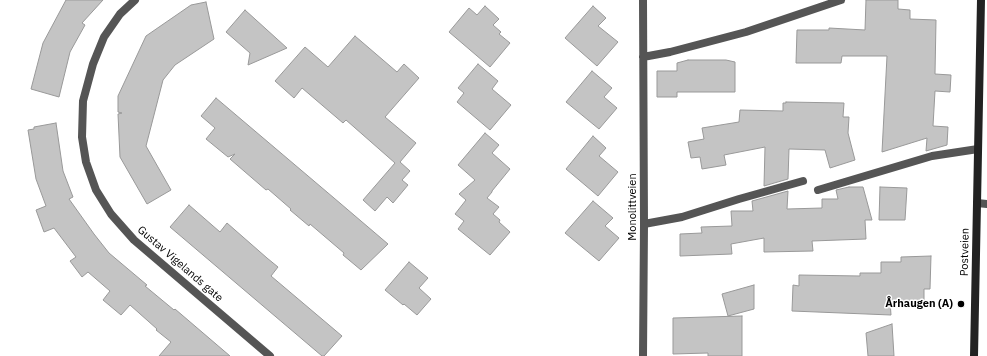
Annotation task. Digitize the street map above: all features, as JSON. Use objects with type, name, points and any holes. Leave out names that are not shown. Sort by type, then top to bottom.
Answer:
[{"type":"street","name":"Gustav Vigelands gate","points":[[135,0],[120,14],[104,37],[93,64],[83,101],[83,143],[86,162],[96,190],[111,214],[134,240],[270,356]]},
{"type":"street","name":"Monolittveien","points":[[643,0],[643,356]]},
{"type":"street","points":[[643,57],[670,52],[746,32],[841,0]]},
{"type":"street","name":"Postveien","points":[[974,356],[981,0]]},
{"type":"street","points":[[818,190],[932,156],[978,149]]},
{"type":"street","points":[[644,224],[682,217],[803,181]]},
{"type":"street","points":[[977,204],[987,204]]},
{"type":"building","points":[[66,0],[103,0],[82,23],[85,25],[70,52],[59,97],[31,89],[43,43]]},
{"type":"building","points":[[866,0],[898,0],[898,9],[910,10],[910,19],[936,20],[935,74],[951,75],[950,92],[935,91],[933,126],[948,127],[947,145],[926,151],[927,138],[882,152],[887,56],[842,56],[841,63],[796,63],[797,30],[829,30],[829,28],[865,30]]},
{"type":"building","points":[[206,2],[214,39],[175,65],[163,80],[146,146],[171,190],[147,204],[120,157],[118,114],[122,113],[118,112],[118,96],[146,36],[191,5]]},
{"type":"building","points":[[485,6],[499,19],[493,25],[501,32],[499,34],[510,43],[490,67],[449,32],[469,8],[477,15]]},
{"type":"building","points":[[593,6],[606,18],[598,26],[618,42],[597,66],[565,38]]},
{"type":"building","points":[[245,10],[287,48],[248,65],[250,53],[226,32]]},
{"type":"building","points":[[355,36],[397,72],[404,64],[419,78],[385,117],[416,143],[400,162],[410,171],[402,180],[408,185],[393,203],[387,197],[375,211],[363,200],[395,163],[346,120],[343,123],[302,88],[294,98],[275,81],[305,47],[328,67]]},
{"type":"building","points":[[688,60],[726,60],[735,62],[735,92],[677,92],[677,97],[657,97],[657,71],[677,71],[677,63]]},
{"type":"building","points":[[478,64],[498,81],[492,89],[511,105],[490,130],[457,102],[464,93],[458,88]]},
{"type":"building","points":[[592,71],[612,88],[604,97],[617,108],[599,129],[566,102]]},
{"type":"building","points":[[216,98],[388,244],[361,270],[343,255],[344,253],[310,224],[309,226],[268,189],[266,190],[230,159],[235,154],[228,157],[206,139],[215,128],[201,116]]},
{"type":"building","points":[[783,103],[844,103],[843,117],[849,117],[848,133],[855,160],[830,168],[825,150],[789,149],[788,179],[764,186],[765,147],[724,155],[726,165],[702,169],[700,157],[691,158],[688,142],[704,139],[702,128],[739,122],[740,110],[783,111]]},
{"type":"building","points":[[56,123],[63,171],[73,197],[69,199],[94,234],[109,253],[147,285],[145,286],[174,310],[175,309],[230,356],[159,356],[171,342],[130,305],[121,315],[103,300],[110,291],[88,272],[82,277],[70,261],[76,257],[54,228],[44,232],[36,210],[46,206],[36,179],[28,130],[34,129],[34,127]]},
{"type":"building","points":[[485,133],[499,145],[492,153],[510,169],[487,198],[499,207],[493,214],[510,232],[490,255],[458,229],[464,221],[455,214],[466,200],[459,194],[475,180],[458,165]]},
{"type":"building","points":[[593,136],[606,148],[599,156],[618,172],[598,196],[566,169]]},
{"type":"building","points":[[849,187],[863,187],[872,220],[865,220],[866,239],[812,241],[813,251],[764,252],[764,238],[731,244],[732,254],[680,256],[680,234],[702,233],[701,227],[732,226],[731,211],[753,211],[752,201],[788,191],[787,209],[822,208],[822,199],[838,199],[836,190]]},
{"type":"building","points":[[880,187],[907,188],[905,220],[879,220]]},
{"type":"building","points":[[593,201],[613,218],[605,226],[619,238],[599,261],[565,233]]},
{"type":"building","points":[[189,205],[220,232],[227,223],[278,267],[271,276],[342,336],[324,356],[322,356],[170,227]]},
{"type":"building","points":[[931,256],[930,289],[924,289],[924,301],[890,301],[891,315],[792,311],[793,285],[799,286],[799,275],[860,276],[860,273],[881,273],[881,262],[901,262],[901,257]]},
{"type":"building","points":[[409,262],[428,278],[419,288],[431,299],[417,315],[385,290]]},
{"type":"building","points":[[754,285],[754,309],[728,316],[722,294]]},
{"type":"building","points":[[742,316],[742,356],[708,356],[708,353],[673,354],[673,318]]},
{"type":"building","points":[[892,324],[894,356],[868,356],[866,333]]},
{"type":"place","name":"Århaugen (A)","points":[[961,304]]}]
